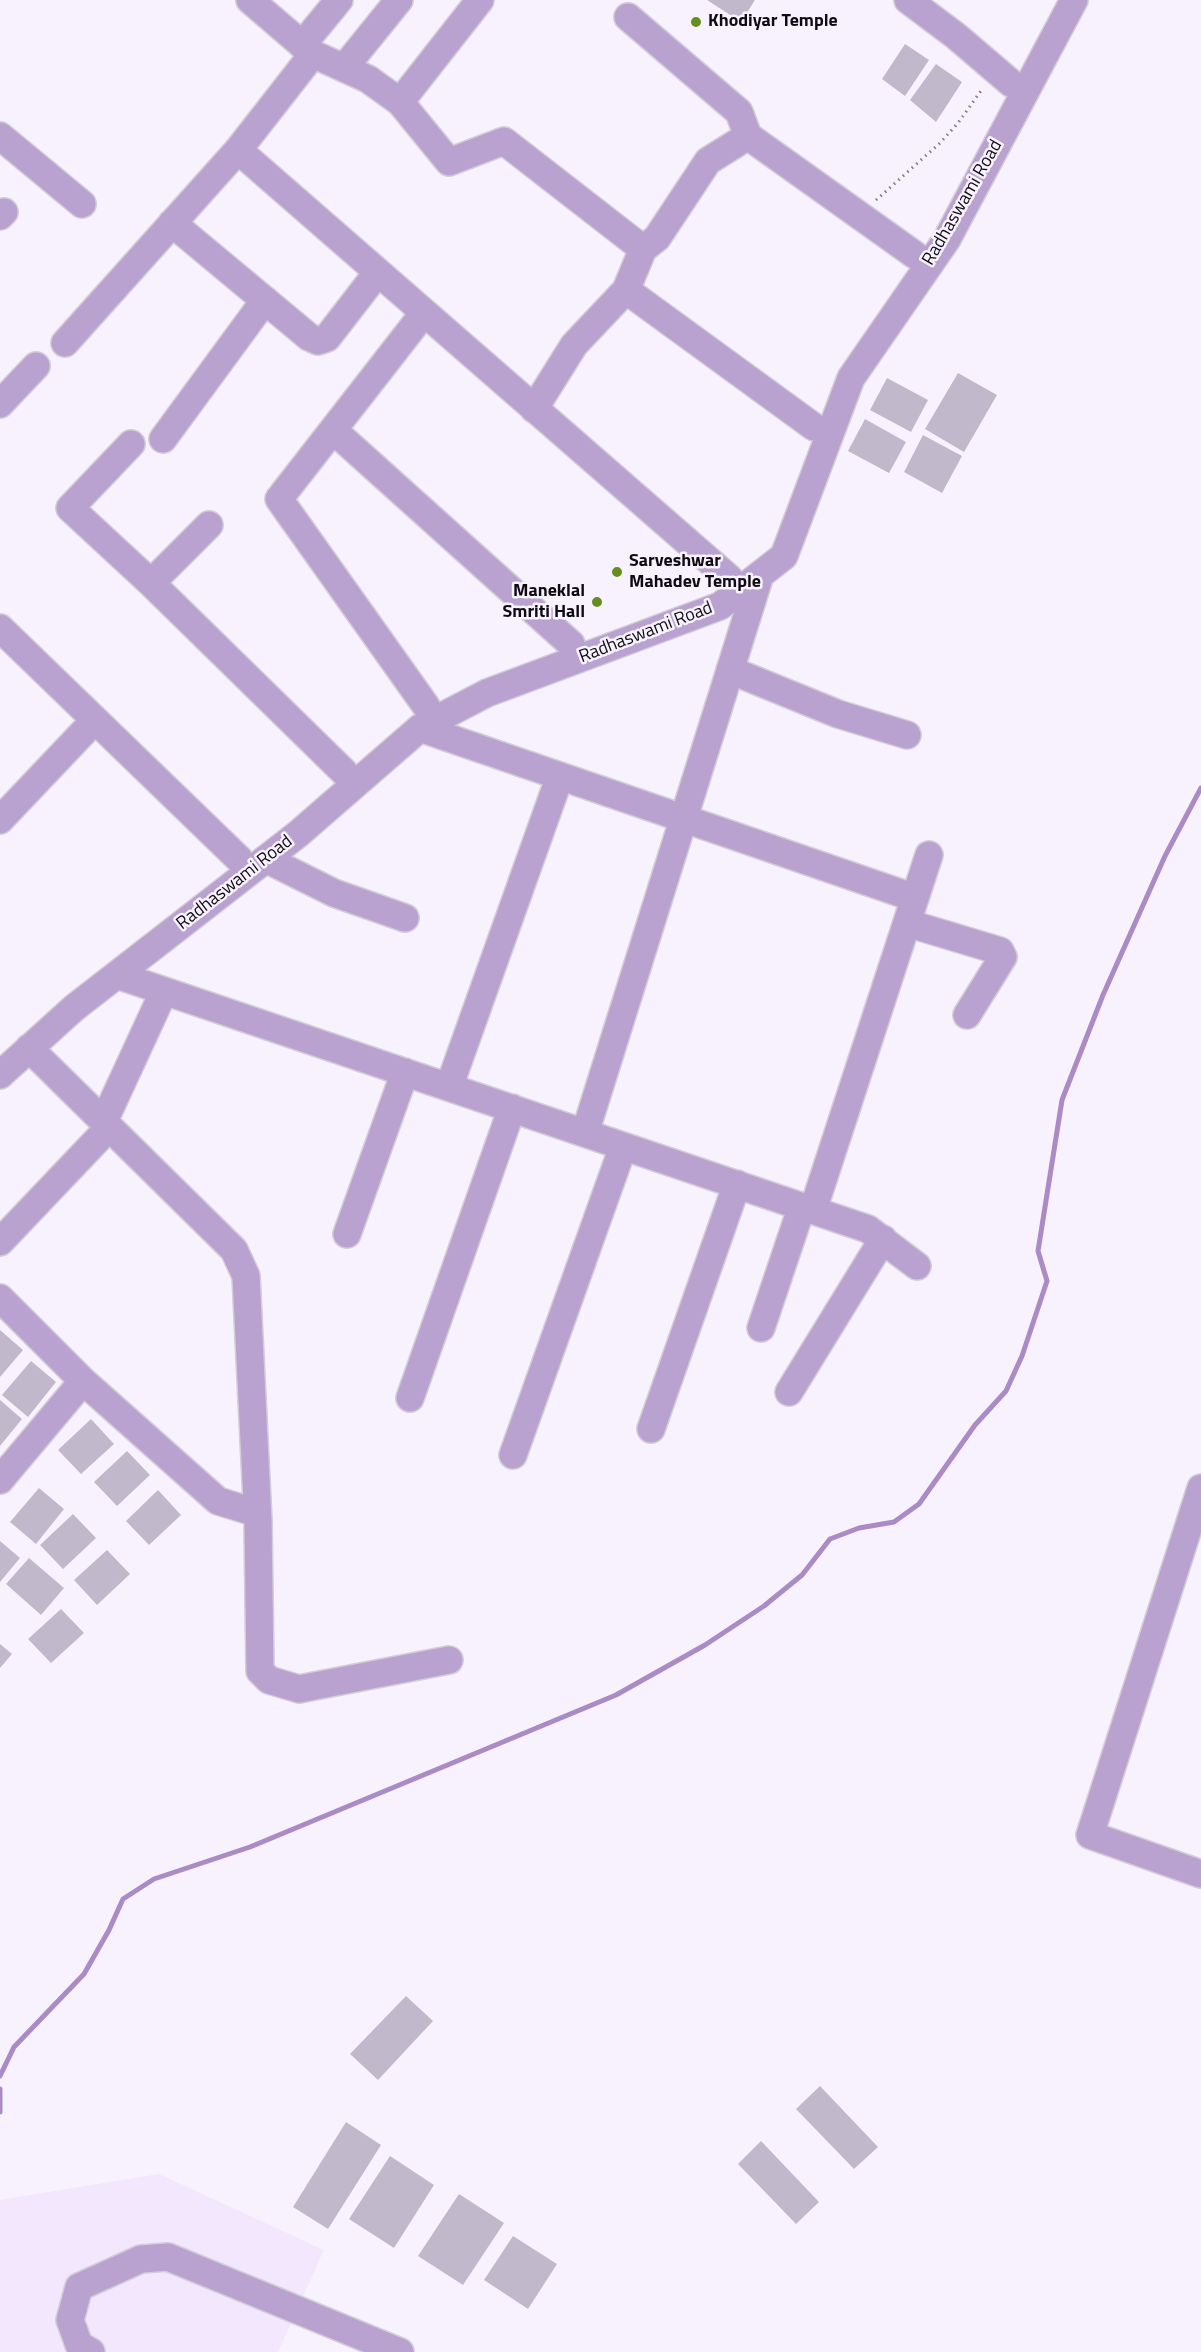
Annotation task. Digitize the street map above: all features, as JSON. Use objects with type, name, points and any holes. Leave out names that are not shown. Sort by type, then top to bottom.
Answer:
[{"type":"street","points":[[65,343],[238,150],[339,0]]},
{"type":"street","points":[[344,68],[399,0]]},
{"type":"street","points":[[400,102],[480,0]]},
{"type":"street","points":[[908,0],[956,36],[1003,77]]},
{"type":"street","name":"Radhaswami Road","points":[[0,1075],[74,1008],[298,834],[423,717],[480,678],[712,591],[770,545],[836,370],[932,230],[1003,77],[1055,0]]},
{"type":"street","name":"Radhaswami Road","points":[[0,1052],[64,996],[288,821],[411,714],[423,717],[720,606],[784,556],[851,378],[947,239],[1074,0]]},
{"type":"street","points":[[265,5],[308,49],[368,79],[400,102],[449,162],[504,141],[643,249]]},
{"type":"street","points":[[628,18],[739,112],[748,136],[915,255]]},
{"type":"street","points":[[0,136],[82,204]]},
{"type":"street","points":[[534,409],[574,345],[626,290],[643,249],[657,238],[708,161],[748,136]]},
{"type":"street","points":[[238,150],[729,578]]},
{"type":"street","points":[[172,223],[309,337],[318,341],[327,338],[378,272]]},
{"type":"street","points":[[626,290],[814,427]]},
{"type":"street","points":[[163,439],[265,300]]},
{"type":"street","points":[[424,313],[279,499],[423,717],[560,776],[683,819],[911,910],[1000,951],[1003,957],[967,1015]]},
{"type":"street","points":[[0,404],[36,366]]},
{"type":"street","points":[[333,430],[571,644]]},
{"type":"street","points":[[131,444],[70,508],[151,583],[344,772]]},
{"type":"street","points":[[151,583],[209,525]]},
{"type":"street","points":[[585,1132],[760,575]]},
{"type":"street","points":[[0,628],[238,859]]},
{"type":"street","points":[[730,670],[838,714],[907,735]]},
{"type":"street","points":[[0,820],[95,720]]},
{"type":"street","points":[[449,1087],[560,776]]},
{"type":"street","points":[[761,1328],[808,1208],[930,855]]},
{"type":"street","points":[[266,859],[334,893],[405,918]]},
{"type":"street","points":[[117,975],[868,1229],[917,1266]]},
{"type":"street","points":[[0,1242],[101,1130],[164,991]]},
{"type":"street","points":[[29,1048],[101,1130],[234,1250],[246,1276],[257,1513],[260,1671],[269,1680],[299,1689],[448,1660]]},
{"type":"street","points":[[347,1234],[405,1072]]},
{"type":"street","points":[[410,1398],[512,1108]]},
{"type":"street","points":[[513,1455],[623,1147]]},
{"type":"street","points":[[651,1429],[737,1184]]},
{"type":"street","points":[[789,1392],[883,1239]]},
{"type":"street","points":[[0,1298],[83,1381],[218,1501],[257,1513]]},
{"type":"street","points":[[0,1480],[83,1381]]},
{"type":"street","points":[[1201,1488],[1090,1834],[1201,1874]]},
{"type":"street","points":[[91,2352],[79,2345],[70,2320],[79,2287],[141,2259],[168,2257],[400,2352]]},
{"type":"path","points":[[859,215],[940,143],[1003,77]]},
{"type":"shaded area","points":[[159,2174],[324,2250],[278,2352],[0,2352],[0,2200]]},
{"type":"building","points":[[707,0],[755,0],[741,22]]},
{"type":"building","points":[[905,44],[929,60],[905,96],[882,79]]},
{"type":"building","points":[[936,64],[962,82],[936,122],[910,100]]},
{"type":"building","points":[[958,373],[997,395],[964,452],[925,429]]},
{"type":"building","points":[[887,378],[928,400],[911,432],[870,410]]},
{"type":"building","points":[[865,419],[906,442],[889,473],[848,451]]},
{"type":"building","points":[[923,435],[962,456],[942,493],[904,472]]},
{"type":"building","points":[[0,1330],[23,1350],[0,1377]]},
{"type":"building","points":[[31,1361],[56,1382],[28,1417],[2,1395]]},
{"type":"building","points":[[0,1400],[22,1419],[0,1446]]},
{"type":"building","points":[[91,1419],[114,1444],[81,1474],[58,1450]]},
{"type":"building","points":[[127,1451],[150,1475],[117,1506],[94,1482]]},
{"type":"building","points":[[39,1488],[64,1509],[36,1544],[10,1522]]},
{"type":"building","points":[[158,1490],[181,1515],[149,1545],[126,1521]]},
{"type":"building","points":[[73,1514],[96,1538],[63,1569],[40,1545]]},
{"type":"building","points":[[0,1541],[20,1558],[0,1582]]},
{"type":"building","points":[[107,1550],[130,1574],[97,1605],[74,1580]]},
{"type":"building","points":[[29,1558],[64,1588],[41,1615],[6,1584]]},
{"type":"building","points":[[61,1609],[84,1633],[51,1663],[28,1639]]},
{"type":"building","points":[[0,1644],[12,1654],[0,1668]]},
{"type":"building","points":[[406,1996],[433,2021],[378,2080],[350,2054]]},
{"type":"building","points":[[820,2086],[878,2147],[854,2169],[796,2109]]},
{"type":"building","points":[[346,2122],[381,2145],[328,2229],[293,2207]]},
{"type":"building","points":[[761,2141],[819,2202],[796,2224],[738,2164]]},
{"type":"building","points":[[390,2156],[434,2185],[394,2248],[349,2219]]},
{"type":"building","points":[[459,2194],[504,2223],[463,2285],[418,2256]]},
{"type":"building","points":[[513,2236],[557,2264],[528,2309],[484,2280]]},
{"type":"waterway","points":[[0,2076],[14,2047],[84,1974],[109,1930],[123,1899],[154,1879],[250,1847],[616,1695],[705,1645],[764,1606],[802,1575],[830,1539],[859,1528],[894,1522],[919,1504],[975,1425],[1006,1391],[1022,1356],[1047,1281],[1038,1251],[1062,1100],[1103,995],[1165,856],[1201,788]]},
{"type":"waterway","points":[[0,2089],[0,2112]]},
{"type":"place","name":"Khodiyar Temple","points":[[696,22]]},
{"type":"place","name":"Sarveshwar Mahadev Temple","points":[[617,572]]},
{"type":"place","name":"Maneklal Smriti Hall","points":[[597,602]]}]
